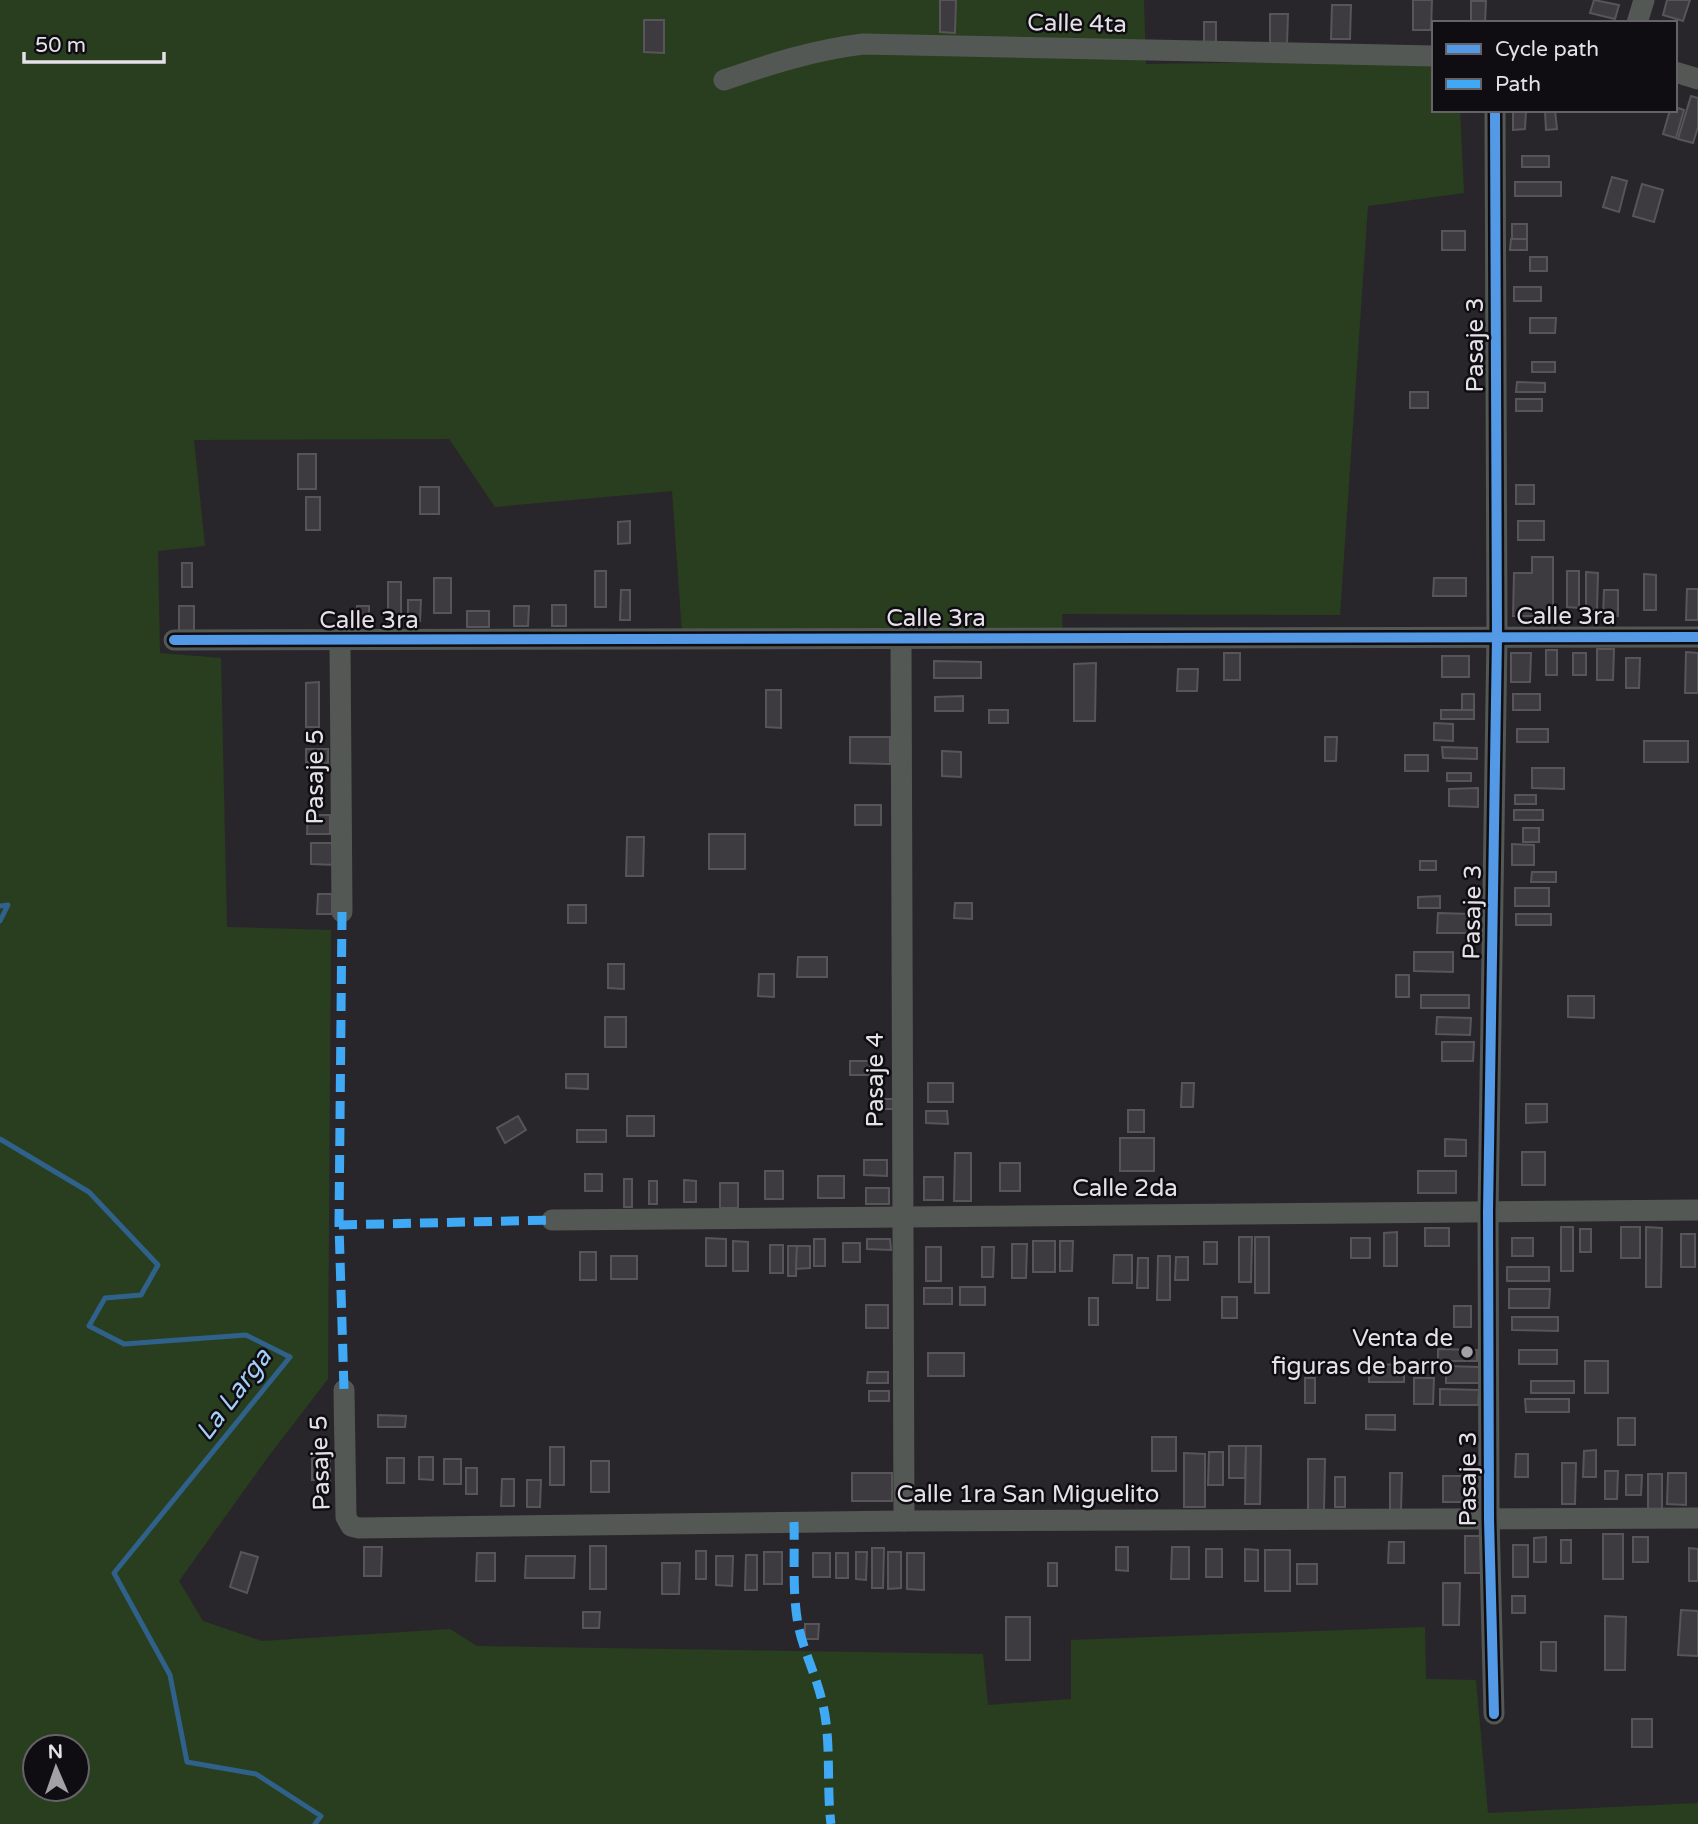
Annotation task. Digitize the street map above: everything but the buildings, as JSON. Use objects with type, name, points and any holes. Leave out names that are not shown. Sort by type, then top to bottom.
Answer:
[{"type":"street","points":[[1638,21],[1644,0]]},
{"type":"street","name":"Calle 4ta","points":[[724,80],[826,48],[863,44],[1432,55]]},
{"type":"street","points":[[1677,73],[1698,79]]},
{"type":"street","name":"Pasaje 3","points":[[1494,1714],[1489,1519],[1488,1212],[1497,637],[1495,112]]},
{"type":"street","name":"Calle 3ra","points":[[174,640],[1698,636]]},
{"type":"street","name":"Pasaje 4","points":[[901,639],[904,1521]]},
{"type":"street","name":"Pasaje 5","points":[[340,641],[342,912]]},
{"type":"street","name":"Calle 2da","points":[[552,1220],[1698,1210]]},
{"type":"street","name":"Pasaje 5","points":[[345,1390],[346,1517],[351,1526],[359,1528]]},
{"type":"street","name":"Calle 1ra San Miguelito","points":[[359,1528],[904,1521],[1698,1518]]},
{"type":"green space","points":[[0,0],[1144,0],[1146,64],[1432,60],[1432,112],[1460,112],[1464,193],[1368,206],[1340,615],[1062,614],[1063,636],[683,647],[672,491],[495,507],[449,439],[194,440],[205,546],[158,551],[160,653],[221,658],[227,927],[331,930],[328,1379],[179,1581],[203,1621],[262,1641],[450,1629],[477,1646],[983,1654],[988,1705],[1071,1699],[1071,1640],[1425,1627],[1426,1679],[1476,1680],[1488,1813],[1698,1803],[1698,1824],[0,1824]]},
{"type":"waterway","name":"La Larga","points":[[0,906],[8,905],[0,921]]},
{"type":"waterway","name":"La Larga","points":[[0,1139],[89,1192],[158,1265],[141,1295],[105,1298],[89,1326],[124,1344],[246,1335],[290,1357],[114,1573],[170,1675],[187,1762],[256,1774],[321,1816],[315,1824]]},
{"type":"marked path","points":[[342,912],[339,1225],[344,1390]]},
{"type":"marked path","points":[[339,1225],[552,1220]]},
{"type":"marked path","points":[[794,1522],[796,1611],[800,1634],[825,1716],[831,1824]]},
{"type":"cycle path","points":[[1494,1714],[1489,1519],[1488,1212],[1497,637],[1495,112]]},
{"type":"cycle path","points":[[174,640],[1698,637]]},
{"type":"place","name":"Venta de figuras de barro","points":[[1467,1352]]}]
